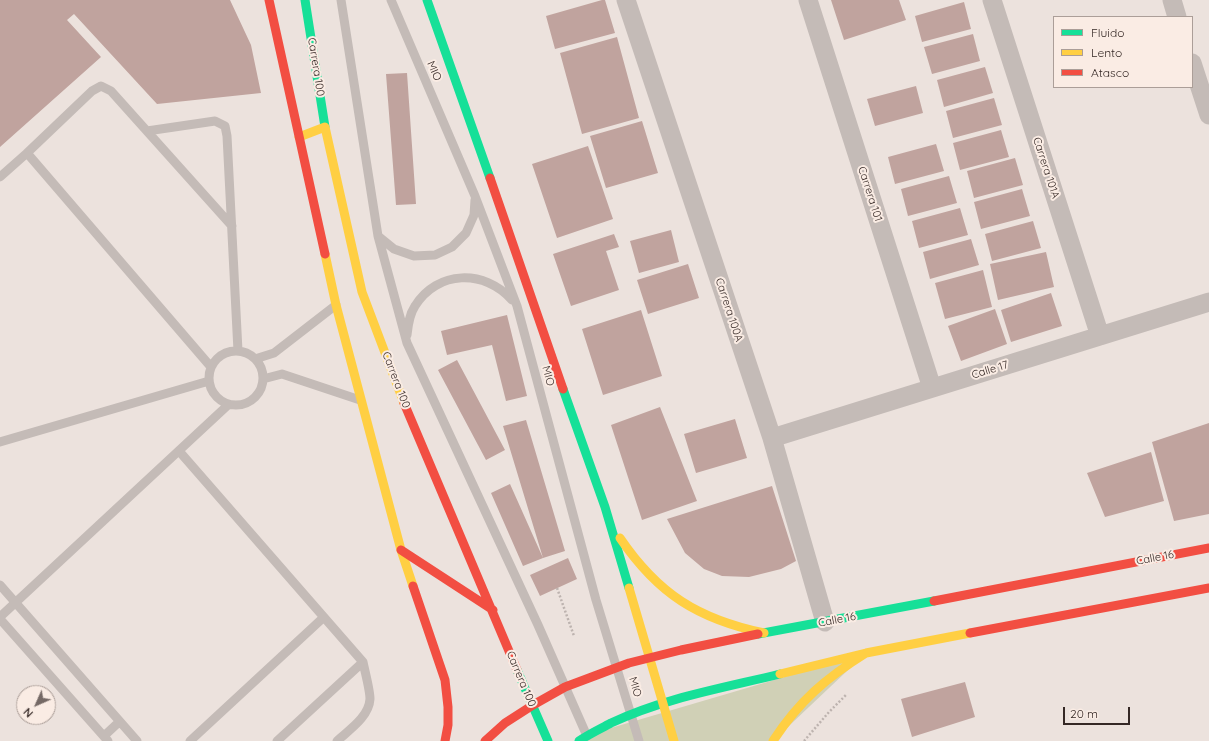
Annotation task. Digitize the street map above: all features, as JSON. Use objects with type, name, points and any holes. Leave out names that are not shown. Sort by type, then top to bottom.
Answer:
[{"type":"main road","points":[[269,0],[336,305],[401,550],[445,680],[448,707],[448,725],[445,741]]},
{"type":"main road","name":"Carrera 100","points":[[305,0],[325,128],[362,292],[397,386],[548,741]]},
{"type":"main road","points":[[426,0],[605,507],[674,741]]},
{"type":"main road","points":[[299,137],[325,128]]},
{"type":"main road","points":[[605,507],[624,545],[642,568],[662,588],[685,605],[710,618],[736,628],[764,633]]},
{"type":"main road","name":"Calle 16","points":[[484,741],[505,723],[565,687],[616,667],[649,658],[764,633],[1209,548]]},
{"type":"main road","points":[[401,550],[493,610]]},
{"type":"main road","points":[[579,741],[588,738],[631,714],[693,695],[866,653],[1209,588]]},
{"type":"main road","points":[[772,741],[789,717],[808,696],[841,668],[866,653]]},
{"type":"street","name":"Carrera 100A","points":[[626,0],[772,438],[825,622]]},
{"type":"street","name":"Carrera 101","points":[[808,0],[932,388]]},
{"type":"street","name":"Carrera 101A","points":[[992,0],[1100,336]]},
{"type":"street","points":[[1172,0],[1177,16]]},
{"type":"street","points":[[1193,66],[1209,116]]},
{"type":"street","name":"Calle 17","points":[[772,438],[1209,302]]},
{"type":"lane","points":[[341,0],[378,236],[407,343],[535,618],[588,738]]},
{"type":"lane","name":"MIO","points":[[391,0],[475,196],[517,306],[596,600],[639,741]]},
{"type":"lane","points":[[0,177],[92,91],[102,86],[111,91],[232,226]]},
{"type":"lane","points":[[147,131],[216,121],[225,126],[228,136],[238,351]]},
{"type":"lane","points":[[27,153],[211,367]]},
{"type":"lane","points":[[378,236],[394,249],[414,256],[434,255],[452,247],[466,233],[474,215],[475,196]]},
{"type":"lane","points":[[407,343],[408,324],[415,306],[427,292],[443,282],[459,278],[476,278],[492,283],[506,293],[517,306]]},
{"type":"lane","points":[[255,359],[274,353],[336,305]]},
{"type":"lane","points":[[238,351],[248,354],[255,359],[260,365],[263,379],[260,389],[255,397],[247,403],[228,405],[214,394],[210,387],[209,374],[211,367],[217,358],[227,352],[238,351]]},
{"type":"lane","points":[[263,379],[282,374],[361,400]]},
{"type":"lane","points":[[0,442],[209,381]]},
{"type":"lane","points":[[120,722],[106,739],[0,618],[228,405]]},
{"type":"lane","points":[[179,451],[363,662],[370,699],[367,710],[360,720],[337,741]]},
{"type":"lane","points":[[0,585],[136,741]]},
{"type":"lane","points":[[190,741],[324,617]]},
{"type":"lane","points":[[278,741],[363,662]]},
{"type":"path","points":[[557,588],[574,636]]},
{"type":"path","points":[[804,741],[829,712],[850,692]]},
{"type":"green space","points":[[866,653],[773,741],[579,741],[587,735]]},
{"type":"building","points":[[0,0],[230,0],[251,45],[261,93],[157,104],[74,14],[67,20],[101,57],[0,147]]},
{"type":"building","points":[[605,0],[615,33],[555,49],[546,16]]},
{"type":"building","points":[[831,0],[899,0],[906,20],[844,40]]},
{"type":"building","points":[[964,2],[971,29],[922,42],[915,16]]},
{"type":"building","points":[[973,34],[980,61],[932,74],[924,47]]},
{"type":"building","points":[[617,37],[639,118],[582,134],[560,53]]},
{"type":"building","points":[[985,67],[993,93],[944,107],[937,80]]},
{"type":"building","points":[[407,73],[416,204],[396,205],[386,74]]},
{"type":"building","points":[[916,86],[923,113],[875,126],[867,99]]},
{"type":"building","points":[[994,98],[1002,125],[953,138],[946,111]]},
{"type":"building","points":[[642,121],[658,173],[606,188],[590,136]]},
{"type":"building","points":[[1001,130],[1009,157],[960,170],[953,143]]},
{"type":"building","points":[[936,144],[944,171],[895,184],[888,157]]},
{"type":"building","points":[[588,146],[613,219],[557,238],[532,164]]},
{"type":"building","points":[[1015,158],[1023,185],[974,198],[967,171]]},
{"type":"building","points":[[949,176],[957,203],[908,216],[901,189]]},
{"type":"building","points":[[1022,189],[1030,216],[981,229],[974,202]]},
{"type":"building","points":[[960,208],[968,235],[919,248],[912,221]]},
{"type":"building","points":[[1033,221],[1041,248],[992,261],[985,234]]},
{"type":"building","points":[[671,230],[679,262],[639,273],[630,241]]},
{"type":"building","points":[[614,234],[619,247],[606,251],[619,290],[571,306],[553,254]]},
{"type":"building","points":[[971,239],[979,265],[930,279],[923,252]]},
{"type":"building","points":[[1046,252],[1054,287],[998,300],[990,264]]},
{"type":"building","points":[[688,264],[699,298],[648,314],[637,280]]},
{"type":"building","points":[[983,270],[992,307],[945,319],[935,283]]},
{"type":"building","points":[[1051,293],[1062,326],[1011,342],[1001,310]]},
{"type":"building","points":[[995,309],[1007,344],[961,361],[948,326]]},
{"type":"building","points":[[641,310],[662,376],[603,395],[582,329]]},
{"type":"building","points":[[507,315],[527,396],[506,401],[492,345],[447,355],[441,331]]},
{"type":"building","points":[[457,360],[505,450],[486,460],[438,370]]},
{"type":"building","points":[[660,407],[697,501],[642,520],[611,425]]},
{"type":"building","points":[[735,419],[747,458],[696,473],[684,434]]},
{"type":"building","points":[[526,420],[565,551],[543,558],[503,426]]},
{"type":"building","points":[[1209,423],[1209,514],[1174,521],[1152,442]]},
{"type":"building","points":[[1151,452],[1164,501],[1105,517],[1087,473]]},
{"type":"building","points":[[510,484],[543,558],[523,566],[491,493]]},
{"type":"building","points":[[772,486],[796,561],[781,569],[749,577],[722,576],[704,569],[685,553],[667,519]]},
{"type":"building","points":[[568,558],[577,579],[540,596],[530,575]]},
{"type":"building","points":[[965,682],[975,717],[912,737],[901,699]]},
{"type":"traffic: fast","points":[[305,0],[325,127]]},
{"type":"traffic: fast","points":[[427,0],[490,178]]},
{"type":"traffic: fast","points":[[563,389],[605,507],[629,588]]},
{"type":"traffic: fast","points":[[758,634],[934,601]]},
{"type":"traffic: fast","points":[[517,670],[548,741]]},
{"type":"traffic: fast","points":[[579,741],[611,723],[631,714],[694,694],[780,674]]},
{"type":"traffic: slow","points":[[299,137],[325,127],[362,292],[404,403]]},
{"type":"traffic: slow","points":[[325,254],[336,305],[401,550],[413,586]]},
{"type":"traffic: slow","points":[[620,538],[634,558],[649,574],[665,589],[682,601],[699,612],[719,620],[764,633]]},
{"type":"traffic: slow","points":[[629,588],[674,741]]},
{"type":"traffic: slow","points":[[780,674],[866,653],[970,633]]},
{"type":"traffic: slow","points":[[773,741],[793,714],[814,691],[866,653]]},
{"type":"traffic: jam","points":[[269,0],[325,254]]},
{"type":"traffic: jam","points":[[490,178],[563,389]]},
{"type":"traffic: jam","points":[[404,403],[517,670]]},
{"type":"traffic: jam","points":[[934,601],[1209,548]]},
{"type":"traffic: jam","points":[[401,550],[493,610]]},
{"type":"traffic: jam","points":[[413,586],[445,680],[448,707],[448,725],[445,741]]},
{"type":"traffic: jam","points":[[970,633],[1209,588]]},
{"type":"traffic: jam","points":[[485,741],[505,723],[565,687],[629,663],[681,650],[758,634]]}]
